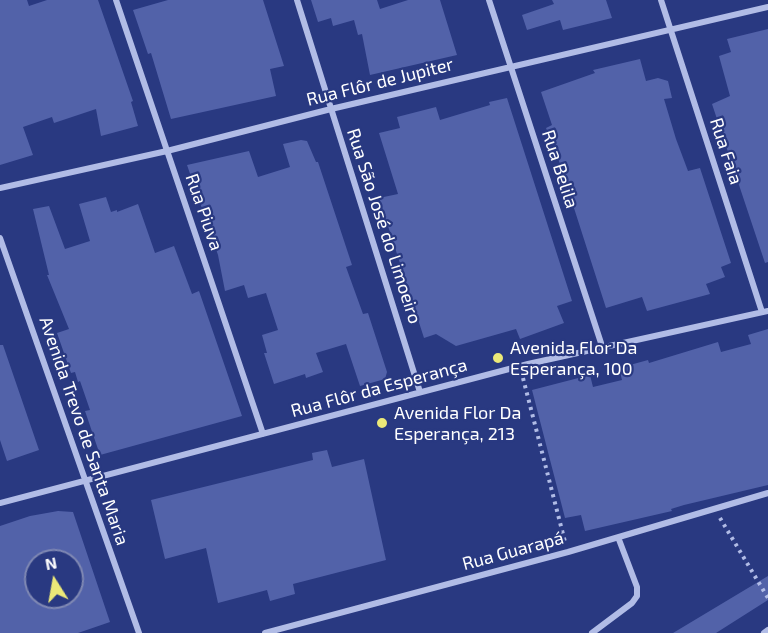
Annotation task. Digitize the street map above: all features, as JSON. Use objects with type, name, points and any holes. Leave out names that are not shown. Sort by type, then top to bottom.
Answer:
[{"type":"street","name":"Rua Piuva","points":[[116,0],[263,434]]},
{"type":"street","name":"Rua São José do Limoeiro","points":[[297,0],[420,392]]},
{"type":"street","name":"Rua Belila","points":[[489,0],[602,346]]},
{"type":"street","name":"Rua Faia","points":[[661,0],[765,311]]},
{"type":"street","name":"Rua Flôr de Jupiter","points":[[0,188],[167,151],[510,66],[768,7]]},
{"type":"street","name":"Avenida Trevo de Santa Maria","points":[[0,238],[139,633]]},
{"type":"street","name":"Rua Flôr da Esperança","points":[[0,503],[519,366],[765,311]]},
{"type":"street","name":"Rua Guarapá","points":[[265,633],[568,552],[768,493]]},
{"type":"street","points":[[592,633],[632,603],[637,596],[637,587],[618,537]]},
{"type":"street","points":[[764,633],[768,630]]},
{"type":"path","points":[[519,366],[568,552]]},
{"type":"path","points":[[715,510],[768,598]]},
{"type":"building","points":[[0,0],[27,0],[29,6],[47,0],[98,0],[133,101],[131,102],[138,126],[101,136],[96,109],[54,123],[52,117],[23,127],[33,155],[0,165]]},
{"type":"building","points":[[168,0],[263,0],[284,66],[270,69],[276,96],[171,119],[151,53],[148,54],[133,10]]},
{"type":"building","points":[[311,0],[377,0],[380,9],[408,0],[440,0],[457,55],[370,75],[362,34],[358,35],[354,20],[333,26],[331,18],[318,22]]},
{"type":"building","points":[[552,0],[606,0],[612,18],[563,30],[560,20],[527,30],[522,15],[554,4]]},
{"type":"building","points":[[768,29],[768,262],[765,263],[712,104],[730,96],[719,56],[731,52],[727,39]]},
{"type":"building","points":[[640,59],[646,81],[658,78],[668,81],[672,98],[664,99],[676,139],[688,171],[700,168],[731,263],[721,267],[725,277],[706,284],[710,294],[647,311],[642,297],[606,308],[557,155],[546,128],[552,125],[541,92],[595,73],[593,70]]},
{"type":"building","points":[[507,98],[572,301],[557,306],[564,323],[520,339],[516,329],[456,346],[436,334],[424,338],[379,198],[398,194],[379,133],[400,128],[397,117],[436,107],[440,120],[490,105],[489,102]]},
{"type":"building","points":[[307,141],[318,162],[352,265],[346,267],[363,314],[368,313],[387,372],[385,379],[360,386],[346,344],[316,353],[323,372],[306,378],[305,374],[274,384],[264,353],[267,353],[262,335],[278,330],[266,293],[248,298],[244,285],[225,291],[218,255],[187,165],[249,151],[258,177],[290,167],[283,144]]},
{"type":"building","points":[[106,197],[111,212],[138,204],[155,253],[174,246],[192,294],[199,291],[242,416],[100,455],[85,411],[90,410],[80,381],[78,382],[75,372],[71,373],[57,333],[69,329],[47,275],[49,275],[33,209],[49,206],[65,249],[90,241],[79,204]]},
{"type":"building","points":[[768,329],[768,485],[684,505],[671,509],[672,511],[585,531],[581,515],[565,518],[532,390],[590,375],[593,387],[622,380],[619,368],[648,360],[649,363],[718,342],[721,352],[751,344],[748,335]]},
{"type":"building","points":[[0,345],[3,345],[39,450],[7,461],[0,440]]},
{"type":"building","points":[[327,450],[332,467],[364,459],[386,560],[293,584],[295,594],[270,601],[267,590],[218,603],[206,548],[165,559],[151,500],[313,460],[312,453]]},
{"type":"building","points":[[58,511],[73,512],[110,622],[78,633],[0,633],[0,526],[30,516]]},
{"type":"building","points":[[768,576],[768,600],[716,633],[673,633]]},
{"type":"place","name":"Avenida Flor Da Esperança, 100","points":[[498,358]]},
{"type":"place","name":"Avenida Flor Da Esperança, 213","points":[[382,423]]}]
